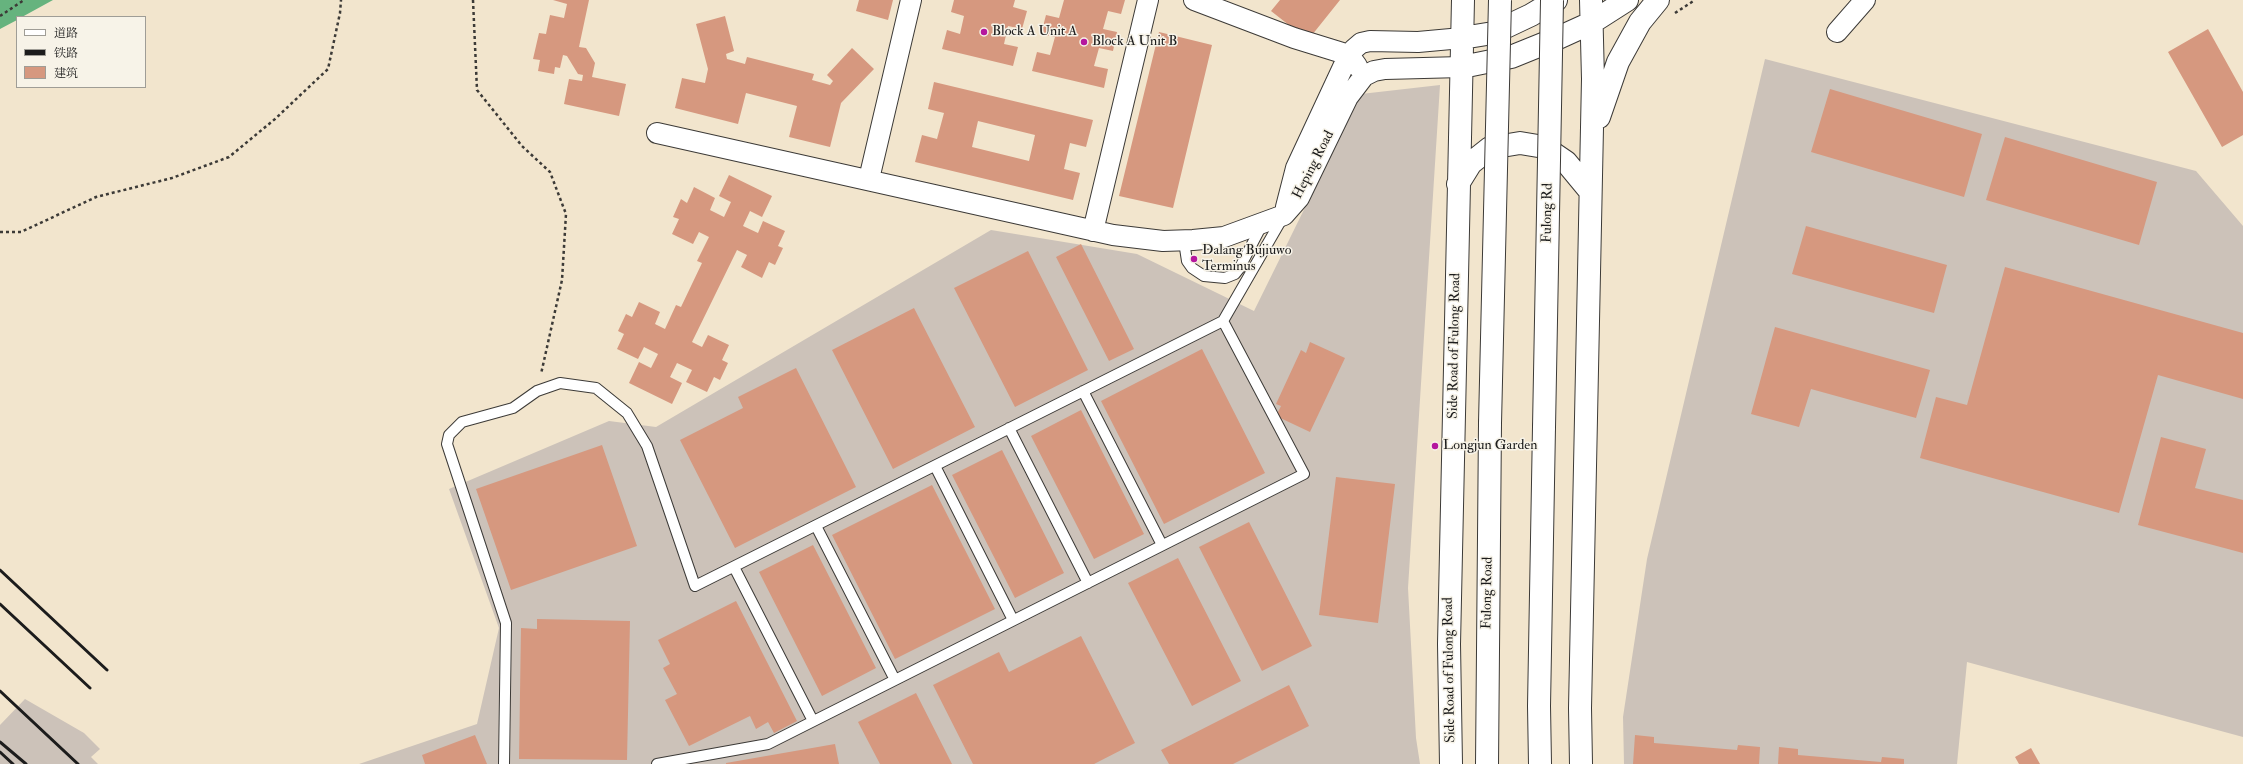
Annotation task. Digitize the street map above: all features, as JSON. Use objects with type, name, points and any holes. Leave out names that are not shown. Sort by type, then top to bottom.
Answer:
[{"type":"main road","name":"Side Road of Fulong Road","points":[[1451,764],[1449,644],[1463,0]]},
{"type":"main road","name":"Fulong Road","points":[[1486,764],[1490,423],[1500,0]]},
{"type":"main road","name":"Fulong Rd","points":[[1540,764],[1539,706],[1552,0]]},
{"type":"main road","name":"Heping Road","points":[[1462,38],[1493,32],[1531,15],[1556,0]]},
{"type":"main road","points":[[1581,764],[1580,708],[1591,157],[1591,0]]},
{"type":"main road","points":[[1462,67],[1511,57],[1592,23],[1627,0]]},
{"type":"main road","points":[[1591,157],[1597,124],[1618,62],[1640,22],[1658,0]]},
{"type":"main road","points":[[1458,184],[1471,163],[1490,148],[1520,142],[1544,147],[1566,162],[1590,191]]},
{"type":"street","points":[[869,179],[911,0]]},
{"type":"street","points":[[1093,231],[1148,0]]},
{"type":"street","points":[[1194,0],[1294,38],[1349,55],[1364,76],[1385,69],[1462,67]]},
{"type":"street","points":[[1837,32],[1865,0]]},
{"type":"street","name":"Heping Road","points":[[1284,215],[1288,192],[1296,168],[1349,55],[1361,43],[1370,41],[1418,42],[1462,38]]},
{"type":"street","name":"Heping Road","points":[[1284,215],[1299,198],[1348,97],[1364,76]]},
{"type":"street","points":[[657,133],[869,179],[1093,231],[1146,240],[1193,240],[1224,237],[1262,225],[1284,215]]},
{"type":"lane","points":[[504,764],[506,623],[447,444],[449,435],[462,422],[513,408],[537,391],[560,383],[596,388],[628,413],[647,446],[695,586],[1223,321],[1284,215]]},
{"type":"lane","points":[[1193,240],[1187,244],[1185,248],[1187,261],[1192,268],[1210,278],[1225,278],[1235,274],[1239,269],[1262,225]]},
{"type":"lane","points":[[657,764],[768,744],[1304,474],[1223,321]]},
{"type":"lane","points":[[1084,391],[1162,545]]},
{"type":"lane","points":[[1009,428],[1088,583]]},
{"type":"lane","points":[[934,466],[1013,620]]},
{"type":"lane","points":[[816,526],[895,680]]},
{"type":"lane","points":[[734,567],[813,721]]},
{"type":"path","points":[[0,16],[24,0]]},
{"type":"path","points":[[0,232],[21,232],[96,197],[172,178],[229,157],[275,119],[328,69],[340,13],[341,0]]},
{"type":"path","points":[[474,0],[477,90],[522,146],[550,172],[566,214],[562,280],[541,374],[545,388]]},
{"type":"shaded area","points":[[1765,59],[2196,171],[2243,226],[2243,737],[1967,662],[1957,764],[1624,764],[1623,717],[1647,559]]},
{"type":"shaded area","points":[[1440,85],[1408,588],[1416,738],[1420,764],[359,764],[477,724],[499,628],[449,489],[609,421],[656,427],[991,230],[1137,254],[1254,311],[1361,94]]},
{"type":"shaded area","points":[[25,699],[84,733],[100,749],[91,757],[98,764],[0,764],[0,725]]},
{"type":"green space","points":[[0,0],[53,0],[24,16],[16,16],[16,21],[0,29]]},
{"type":"building","points":[[553,0],[589,0],[579,47],[586,48],[595,63],[592,77],[626,84],[619,116],[564,104],[569,79],[582,81],[583,75],[578,74],[567,56],[563,55],[560,68],[555,67],[554,74],[538,71],[540,60],[533,59],[539,33],[546,34],[550,15],[564,18],[567,4]]},
{"type":"building","points":[[859,0],[893,0],[888,20],[856,11]]},
{"type":"building","name":"Block A Unit A","points":[[954,0],[1015,0],[1013,7],[1027,11],[1022,29],[1008,26],[1004,44],[1018,47],[1013,66],[942,49],[947,30],[960,34],[964,16],[951,12]]},
{"type":"building","name":"Block A Unit B","points":[[1064,0],[1125,0],[1121,14],[1108,11],[1103,29],[1117,32],[1113,51],[1099,48],[1094,66],[1108,69],[1104,88],[1032,71],[1037,52],[1050,55],[1055,37],[1041,34],[1046,15],[1059,18]]},
{"type":"building","points":[[1280,0],[1340,0],[1308,40],[1271,11]]},
{"type":"building","points":[[725,16],[734,51],[726,54],[727,59],[745,64],[747,57],[814,74],[812,80],[830,85],[833,81],[827,75],[852,48],[874,69],[841,103],[830,147],[789,137],[797,106],[746,93],[738,124],[675,108],[682,78],[705,83],[708,69],[696,24]]},
{"type":"building","points":[[2208,29],[2243,92],[2243,135],[2222,147],[2168,52]]},
{"type":"building","points":[[1159,32],[1212,45],[1173,208],[1119,196]]},
{"type":"building","points":[[934,82],[1093,120],[1086,147],[1070,143],[1064,169],[1080,173],[1073,200],[915,162],[922,135],[937,139],[944,113],[928,109]],"holes":[[[978,121],[1035,135],[1029,161],[972,147]]]},
{"type":"building","points":[[1830,89],[1982,134],[1964,197],[1811,152]]},
{"type":"building","points":[[2005,137],[2157,182],[2139,245],[1986,200]]},
{"type":"building","points":[[729,175],[772,196],[762,217],[750,211],[743,226],[758,233],[763,221],[785,231],[778,246],[783,248],[775,265],[769,262],[762,278],[741,267],[747,255],[737,250],[692,342],[702,347],[708,335],[729,345],[722,360],[728,363],[720,380],[714,377],[707,392],[686,382],[692,370],[677,363],[670,377],[682,383],[672,404],[629,383],[639,362],[651,368],[658,354],[644,347],[638,359],[617,349],[624,334],[618,331],[626,314],[632,317],[639,302],[660,312],[655,324],[665,329],[676,305],[681,307],[702,263],[697,261],[709,237],[699,232],[693,244],[672,234],[679,219],[673,217],[681,199],[687,203],[694,187],[715,198],[710,210],[724,217],[731,202],[719,196]]},
{"type":"building","points":[[1806,226],[1947,265],[1934,313],[1792,274]]},
{"type":"building","points":[[1081,244],[1134,349],[1109,361],[1056,257]]},
{"type":"building","points":[[1028,251],[1088,370],[1015,407],[954,288]]},
{"type":"building","points":[[2005,267],[2243,333],[2243,399],[2158,375],[2119,513],[1920,458],[1936,397],[1967,405]]},
{"type":"building","points":[[914,308],[975,427],[893,469],[832,350]]},
{"type":"building","points":[[1775,327],[1930,370],[1916,418],[1811,389],[1799,427],[1751,414]]},
{"type":"building","points":[[1310,342],[1345,358],[1310,432],[1276,416],[1281,406],[1276,404],[1301,350],[1306,353]]},
{"type":"building","points":[[1202,349],[1265,473],[1164,524],[1101,401]]},
{"type":"building","points":[[796,368],[856,487],[735,548],[680,440],[743,408],[738,397]]},
{"type":"building","points":[[1081,410],[1144,534],[1094,559],[1031,436]]},
{"type":"building","points":[[2161,437],[2206,449],[2195,488],[2243,500],[2243,553],[2138,525]]},
{"type":"building","points":[[602,445],[637,546],[511,590],[476,489]]},
{"type":"building","points":[[1002,450],[1064,573],[1015,598],[952,475]]},
{"type":"building","points":[[1336,477],[1395,484],[1378,623],[1319,615]]},
{"type":"building","points":[[932,485],[995,609],[895,659],[832,535]]},
{"type":"building","points":[[1249,522],[1312,646],[1262,671],[1199,547]]},
{"type":"building","points":[[813,545],[876,668],[822,696],[759,572]]},
{"type":"building","points":[[1178,558],[1241,681],[1192,706],[1128,583]]},
{"type":"building","points":[[736,601],[797,721],[774,733],[768,722],[756,729],[750,716],[689,746],[665,700],[677,694],[663,668],[670,664],[658,640]]},
{"type":"building","points":[[537,619],[630,621],[627,760],[519,759],[521,628],[537,629]]},
{"type":"building","points":[[1081,636],[1135,743],[1094,764],[973,764],[933,685],[999,652],[1009,672]]},
{"type":"building","points":[[1289,685],[1309,726],[1233,764],[1169,764],[1161,750]]},
{"type":"building","points":[[916,693],[952,764],[880,764],[858,722]]},
{"type":"building","points":[[475,735],[487,764],[425,764],[422,755]]},
{"type":"building","points":[[1635,735],[1654,737],[1654,743],[1737,750],[1738,745],[1760,747],[1759,764],[1633,764]]},
{"type":"building","points":[[835,744],[839,764],[726,764],[726,763]]},
{"type":"building","points":[[1779,747],[1798,749],[1798,755],[1881,762],[1882,757],[1904,759],[1904,764],[1778,764]]},
{"type":"building","points":[[2031,748],[2040,764],[2019,764],[2015,757]]},
{"type":"railway","points":[[0,570],[107,670]]},
{"type":"railway","points":[[0,604],[90,688]]},
{"type":"railway","points":[[0,691],[78,764]]},
{"type":"railway","points":[[0,742],[26,764]]},
{"type":"railway","points":[[0,752],[13,764]]},
{"type":"place","name":"Block A Unit A","points":[[984,32]]},
{"type":"place","name":"Block A Unit B","points":[[1084,42]]},
{"type":"place","name":"Dalang Bujiuwo Terminus","points":[[1194,259]]},
{"type":"place","name":"Longjun Garden","points":[[1435,446]]}]
